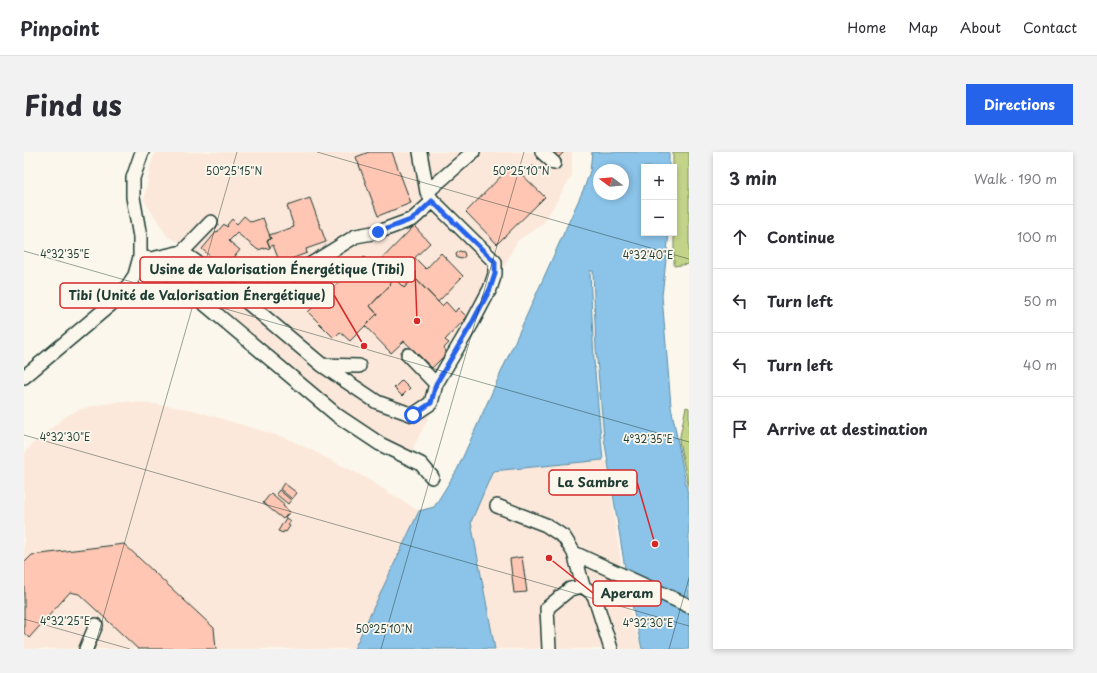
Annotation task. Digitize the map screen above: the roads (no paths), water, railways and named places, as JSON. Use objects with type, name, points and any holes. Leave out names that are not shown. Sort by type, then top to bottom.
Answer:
[{"type":"street","points":[[142,152],[133,178],[133,197],[140,237],[146,258],[338,416],[380,444],[421,464],[432,477]]},
{"type":"street","points":[[182,252],[248,303],[322,365],[377,402],[413,415],[431,403],[436,384],[471,325],[490,289],[495,274],[495,262],[430,196],[420,152]]},
{"type":"street","points":[[248,303],[356,236],[378,232],[413,219],[430,196],[473,152]]},
{"type":"street","points":[[542,152],[554,163]]},
{"type":"street","points":[[24,377],[122,295],[146,258],[182,252],[211,222]]},
{"type":"street","points":[[408,355],[436,384]]},
{"type":"street","points":[[322,365],[359,366]]},
{"type":"street","points":[[497,506],[546,524],[564,537],[574,553],[583,586],[594,595],[611,649]]},
{"type":"street","points":[[574,553],[689,606]]},
{"type":"street","points":[[549,649],[547,608],[570,589],[583,586]]},
{"type":"street","points":[[86,649],[96,625]]},
{"type":"water","points":[[592,152],[669,152],[669,164],[641,164],[641,236],[669,236],[662,296],[671,406],[689,500],[689,649],[642,649],[628,587],[604,438],[596,349],[593,271],[590,271],[594,361],[603,460],[493,471],[471,522],[495,649],[354,649],[419,511],[434,507],[457,470],[585,186],[590,171]]},
{"type":"place","name":"Usine de Valorisation Énergétique (Tibi)","points":[[417,321]]},
{"type":"place","name":"Tibi (Unité de Valorisation Énergétique)","points":[[364,346]]},
{"type":"place","name":"La Sambre","points":[[655,544]]},
{"type":"place","name":"Aperam","points":[[549,558]]}]
